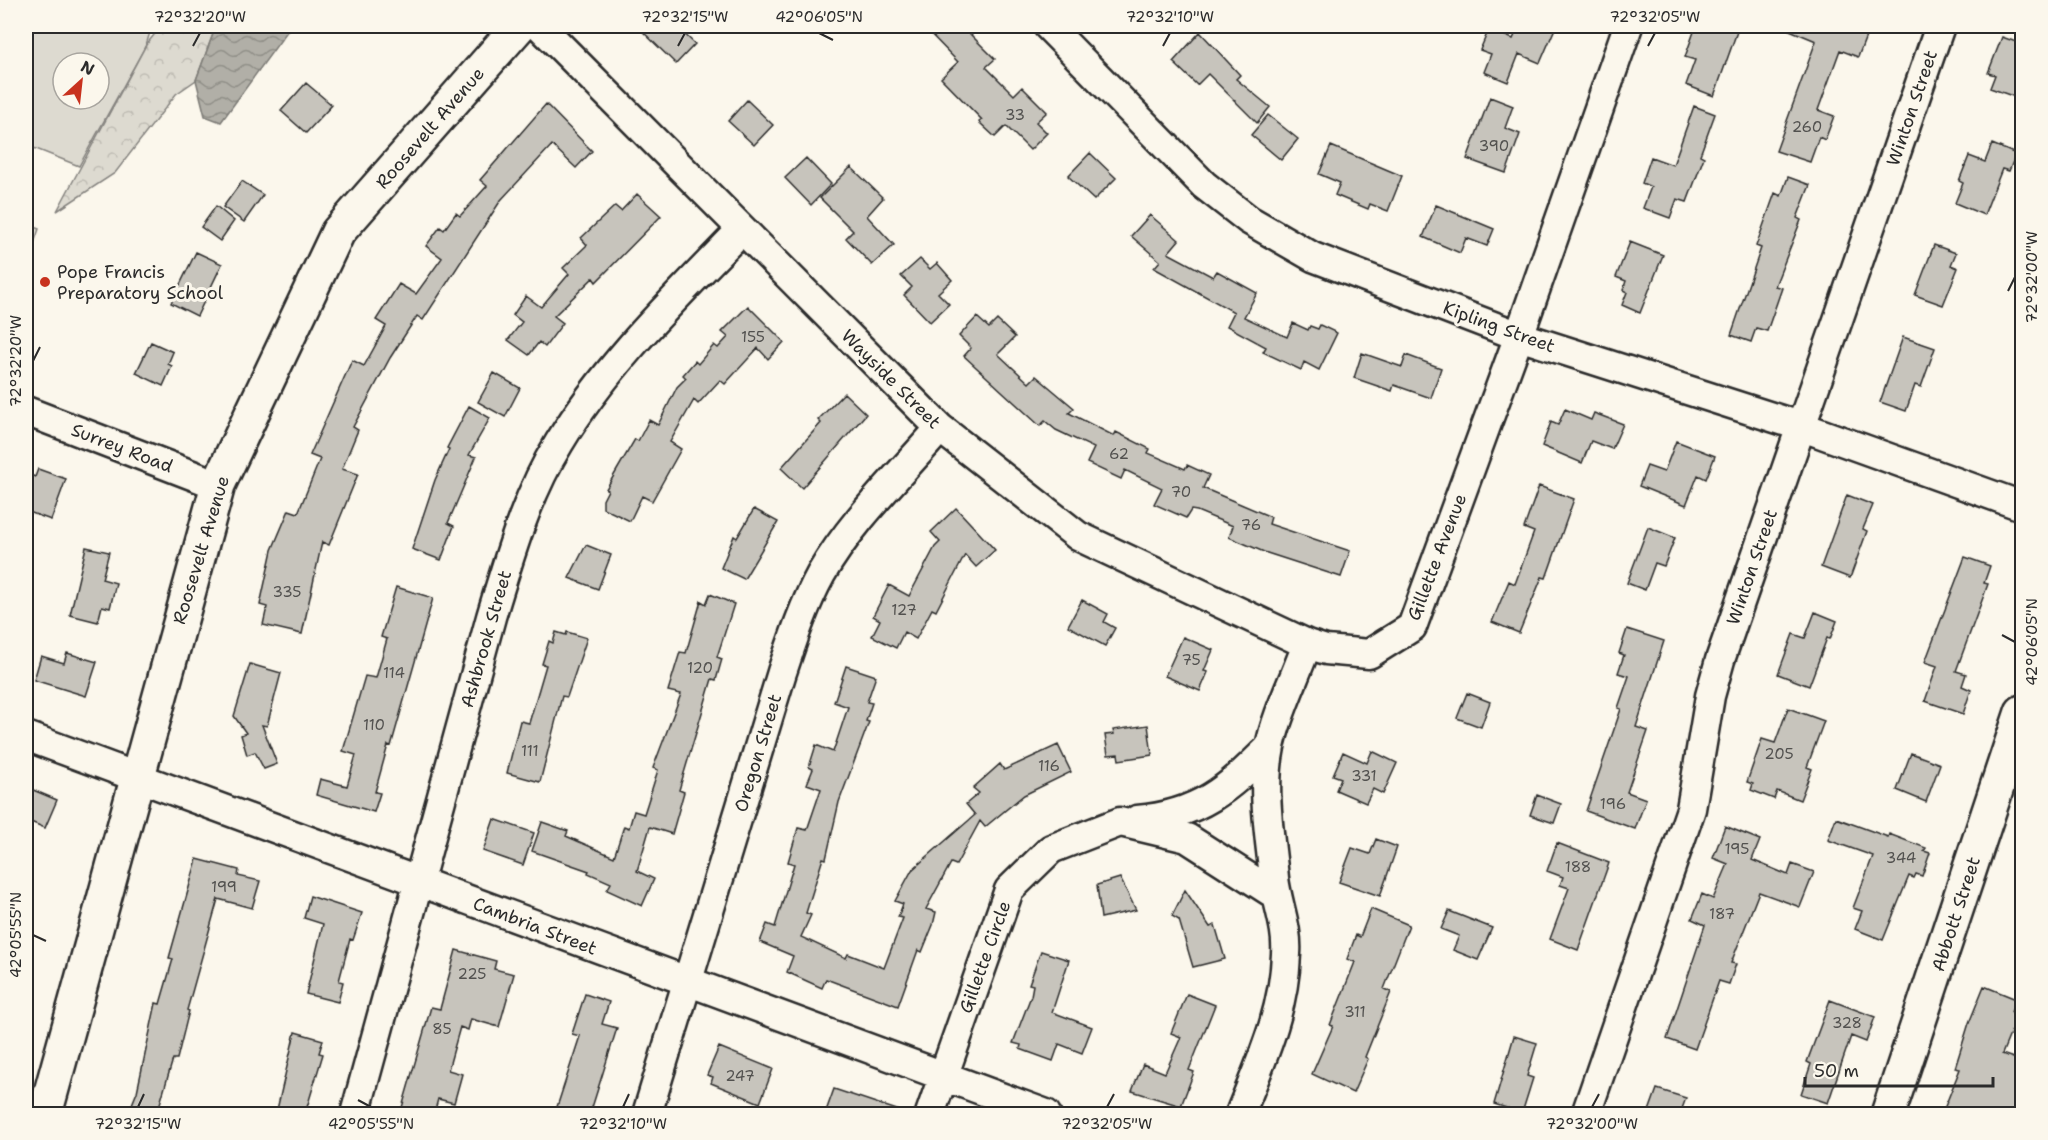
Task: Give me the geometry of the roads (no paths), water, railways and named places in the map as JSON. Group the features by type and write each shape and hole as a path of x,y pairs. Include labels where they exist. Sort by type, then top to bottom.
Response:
{"street":[{"name":"Roosevelt Avenue","path":"45,1114 218,485 338,232 519,26"},
{"name":"Wayside Street","path":"540,26 940,428 1078,536 1307,644"},
{"name":"Kipling Street","path":"1048,26 1204,185 1249,220 1313,257 1519,336 1800,426 2022,506"},
{"name":"Gillette Avenue","path":"1307,644 1326,650 1369,654 1412,627 1519,336 1628,26"},
{"name":"Winton Street","path":"1587,1114 1691,809 1714,678 1940,26"},
{"name":"Ashbrook Street","path":"355,1114 490,616 512,550 545,468 578,413 622,355 742,229"},
{"name":"Surrey Road","path":"26,411 218,485"},
{"name":"Oregon Street","path":"647,1114 782,672 804,610 821,575 839,547 940,428"},
{"path":"1240,1114 1280,1011 1287,954 1285,926 1276,895 1267,796 1270,747 1307,644"},
{"name":"Abbott Street","path":"1888,1114 2022,717"},
{"name":"Cambria Street","path":"26,736 687,984 1046,1114"},
{"name":"Gillette Circle","path":"930,1114 1010,890 1051,849 1120,822 1172,816 1206,803 1242,774 1270,747"},
{"path":"1120,822 1186,838 1276,895"}],"water":[{"path":"216,26 291,26 221,122 205,116 196,80"}],"place":[{"name":"Pope Francis Preparatory School","path":"45,282"}]}
